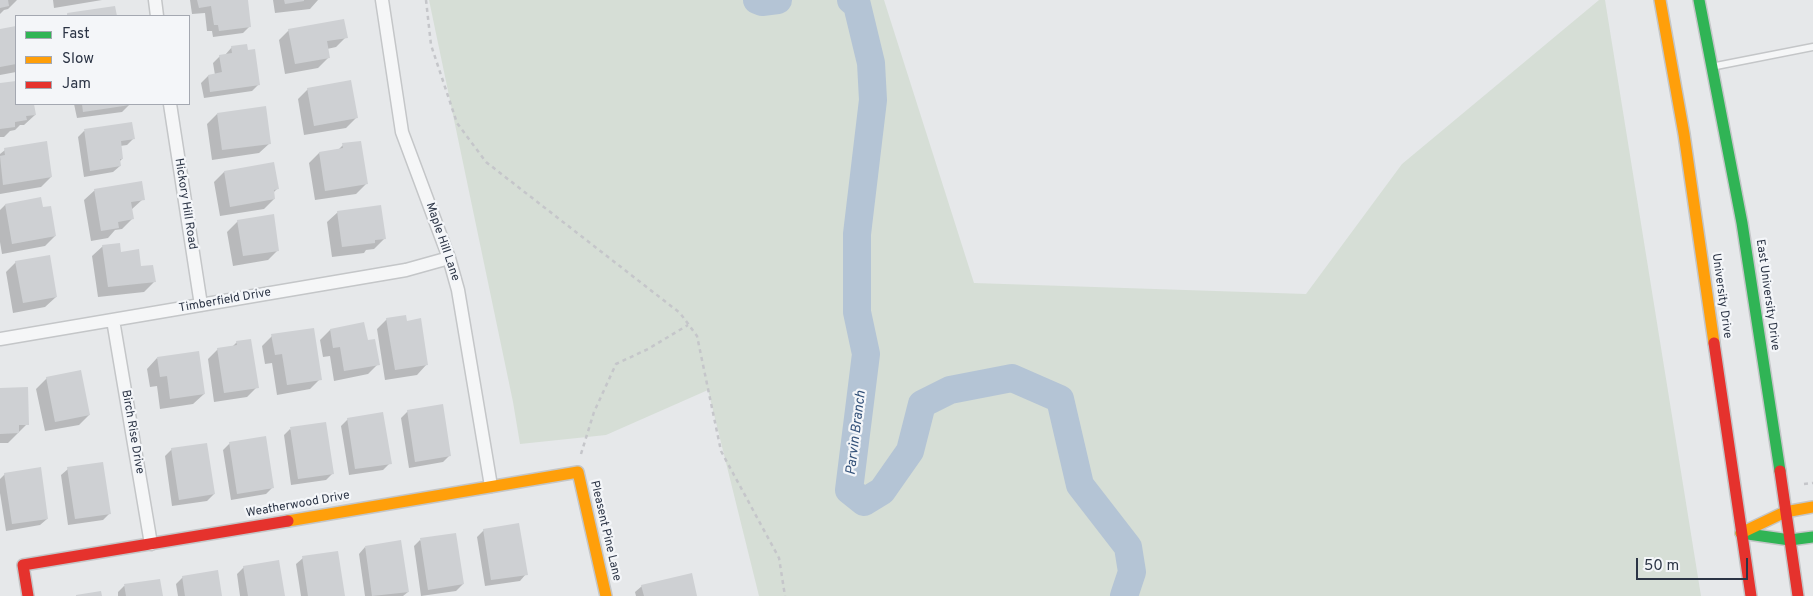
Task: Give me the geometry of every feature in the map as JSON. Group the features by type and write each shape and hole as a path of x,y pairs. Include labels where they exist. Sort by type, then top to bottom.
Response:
{"main road":[{"name":"University Drive","path":"1660,0 1684,134 1751,596"},
{"name":"East University Drive","path":"1699,0 1744,230 1798,596"},
{"name":"Weatherwood Drive","path":"28,596 23,565 578,472"},
{"name":"Pleasent Pine Lane","path":"578,472 606,596"},
{"path":"1741,533 1785,512 1813,507"},
{"path":"1741,533 1790,540 1813,537"}],"street":[{"path":"155,0 157,15"},
{"name":"Maple Hill Lane","path":"382,0 402,132 449,258 459,297 491,486"},
{"name":"Hickory Hill Road","path":"170,105 200,305"},
{"name":"Timberfield Drive","path":"0,339 406,270 449,258"},
{"name":"Birch Rise Drive","path":"113,320 151,544"}],"lane":[{"path":"1713,67 1813,47"}],"path":[{"path":"426,0 431,46 457,123 486,162 680,313 697,336 721,451 779,558 785,596"},
{"path":"580,454 594,412 616,364 648,349 688,324"},
{"path":"1804,484 1813,483"}],"shaded area":[{"path":"429,0 884,0 974,283 1306,294 1402,164 1599,0 1605,0 1701,596 759,596 708,390 606,435 520,444 513,402"}],"building":[{"path":"0,0 8,0 9,6 0,8"},
{"path":"197,0 248,0 251,27 219,31 218,25 214,25 211,6 199,8"},
{"path":"284,0 304,0 304,1 285,4"},
{"path":"115,6 117,15 68,15 67,13"},
{"path":"344,19 348,38 327,41 330,58 295,64 288,29"},
{"path":"15,26 15,64 0,67 0,29"},
{"path":"247,44 248,50 255,49 260,85 210,92 208,75 222,72 219,55 232,53 231,46"},
{"path":"351,80 358,118 314,126 307,88"},
{"path":"15,81 15,105 34,105 36,115 26,116 27,120 15,122 15,127 0,129 0,83"},
{"path":"82,105 130,105 83,112"},
{"path":"266,106 271,144 222,150 217,113"},
{"path":"132,122 135,139 121,141 123,159 120,159 121,166 90,171 84,129"},
{"path":"47,141 52,177 3,185 0,156 5,155 4,148"},
{"path":"361,141 368,184 325,191 319,152 343,148 342,143"},
{"path":"274,162 279,189 274,190 275,199 230,207 224,171"},
{"path":"142,181 145,200 131,202 134,219 118,222 119,228 101,231 94,189"},
{"path":"41,197 43,207 51,206 56,236 12,244 5,204"},
{"path":"381,205 386,239 375,240 375,243 342,247 337,211"},
{"path":"274,214 279,251 243,256 237,220"},
{"path":"120,243 121,252 139,249 141,266 153,265 156,282 108,287 102,245"},
{"path":"50,255 57,297 23,303 15,261"},
{"path":"406,315 407,321 421,318 428,365 395,370 386,318"},
{"path":"364,322 368,340 375,339 380,365 344,371 340,347 333,348 330,329"},
{"path":"314,328 322,380 287,385 282,354 275,355 271,334"},
{"path":"251,339 259,388 224,393 217,348 237,345 236,341"},
{"path":"199,351 205,394 170,399 167,376 160,377 157,357"},
{"path":"81,370 90,415 55,422 46,377"},
{"path":"28,387 29,425 19,425 19,433 0,434 0,388"},
{"path":"443,404 451,456 415,462 407,410"},
{"path":"383,412 392,464 355,469 347,418"},
{"path":"326,422 334,474 298,479 290,427"},
{"path":"266,436 274,488 237,494 229,442"},
{"path":"207,443 215,494 179,500 171,448"},
{"path":"103,462 111,514 75,519 67,467"},
{"path":"41,467 48,519 12,524 4,473"},
{"path":"519,523 528,575 491,580 483,529"},
{"path":"456,533 464,584 428,590 420,538"},
{"path":"401,540 409,592 372,596 365,546"},
{"path":"338,551 345,596 308,596 302,556"},
{"path":"279,560 285,596 248,596 243,566"},
{"path":"218,570 222,596 185,596 182,576"},
{"path":"692,573 697,596 644,596 641,585"},
{"path":"160,579 163,596 126,596 124,584"},
{"path":"101,591 102,596 76,596 76,595"}],"waterway":[{"name":"Parvin Branch","path":"757,0 762,2 778,0"},
{"name":"Parvin Branch","path":"851,0 857,5 871,63 873,100 857,234 857,312 866,354 849,490 864,502 882,491 910,451 922,404 950,390 1012,378 1060,399 1080,485 1128,547 1132,572 1124,596"}],"traffic: fast":[{"path":"1699,0 1742,223 1780,471"},
{"path":"1741,533 1790,540 1813,537"}],"traffic: slow":[{"path":"1660,0 1684,134 1714,343"},
{"path":"288,521 578,472 606,596"},
{"path":"1741,533 1785,512 1813,507"}],"traffic: jam":[{"path":"1714,343 1751,596"},
{"path":"1780,471 1798,596"},
{"path":"28,596 23,565 288,521"}]}
